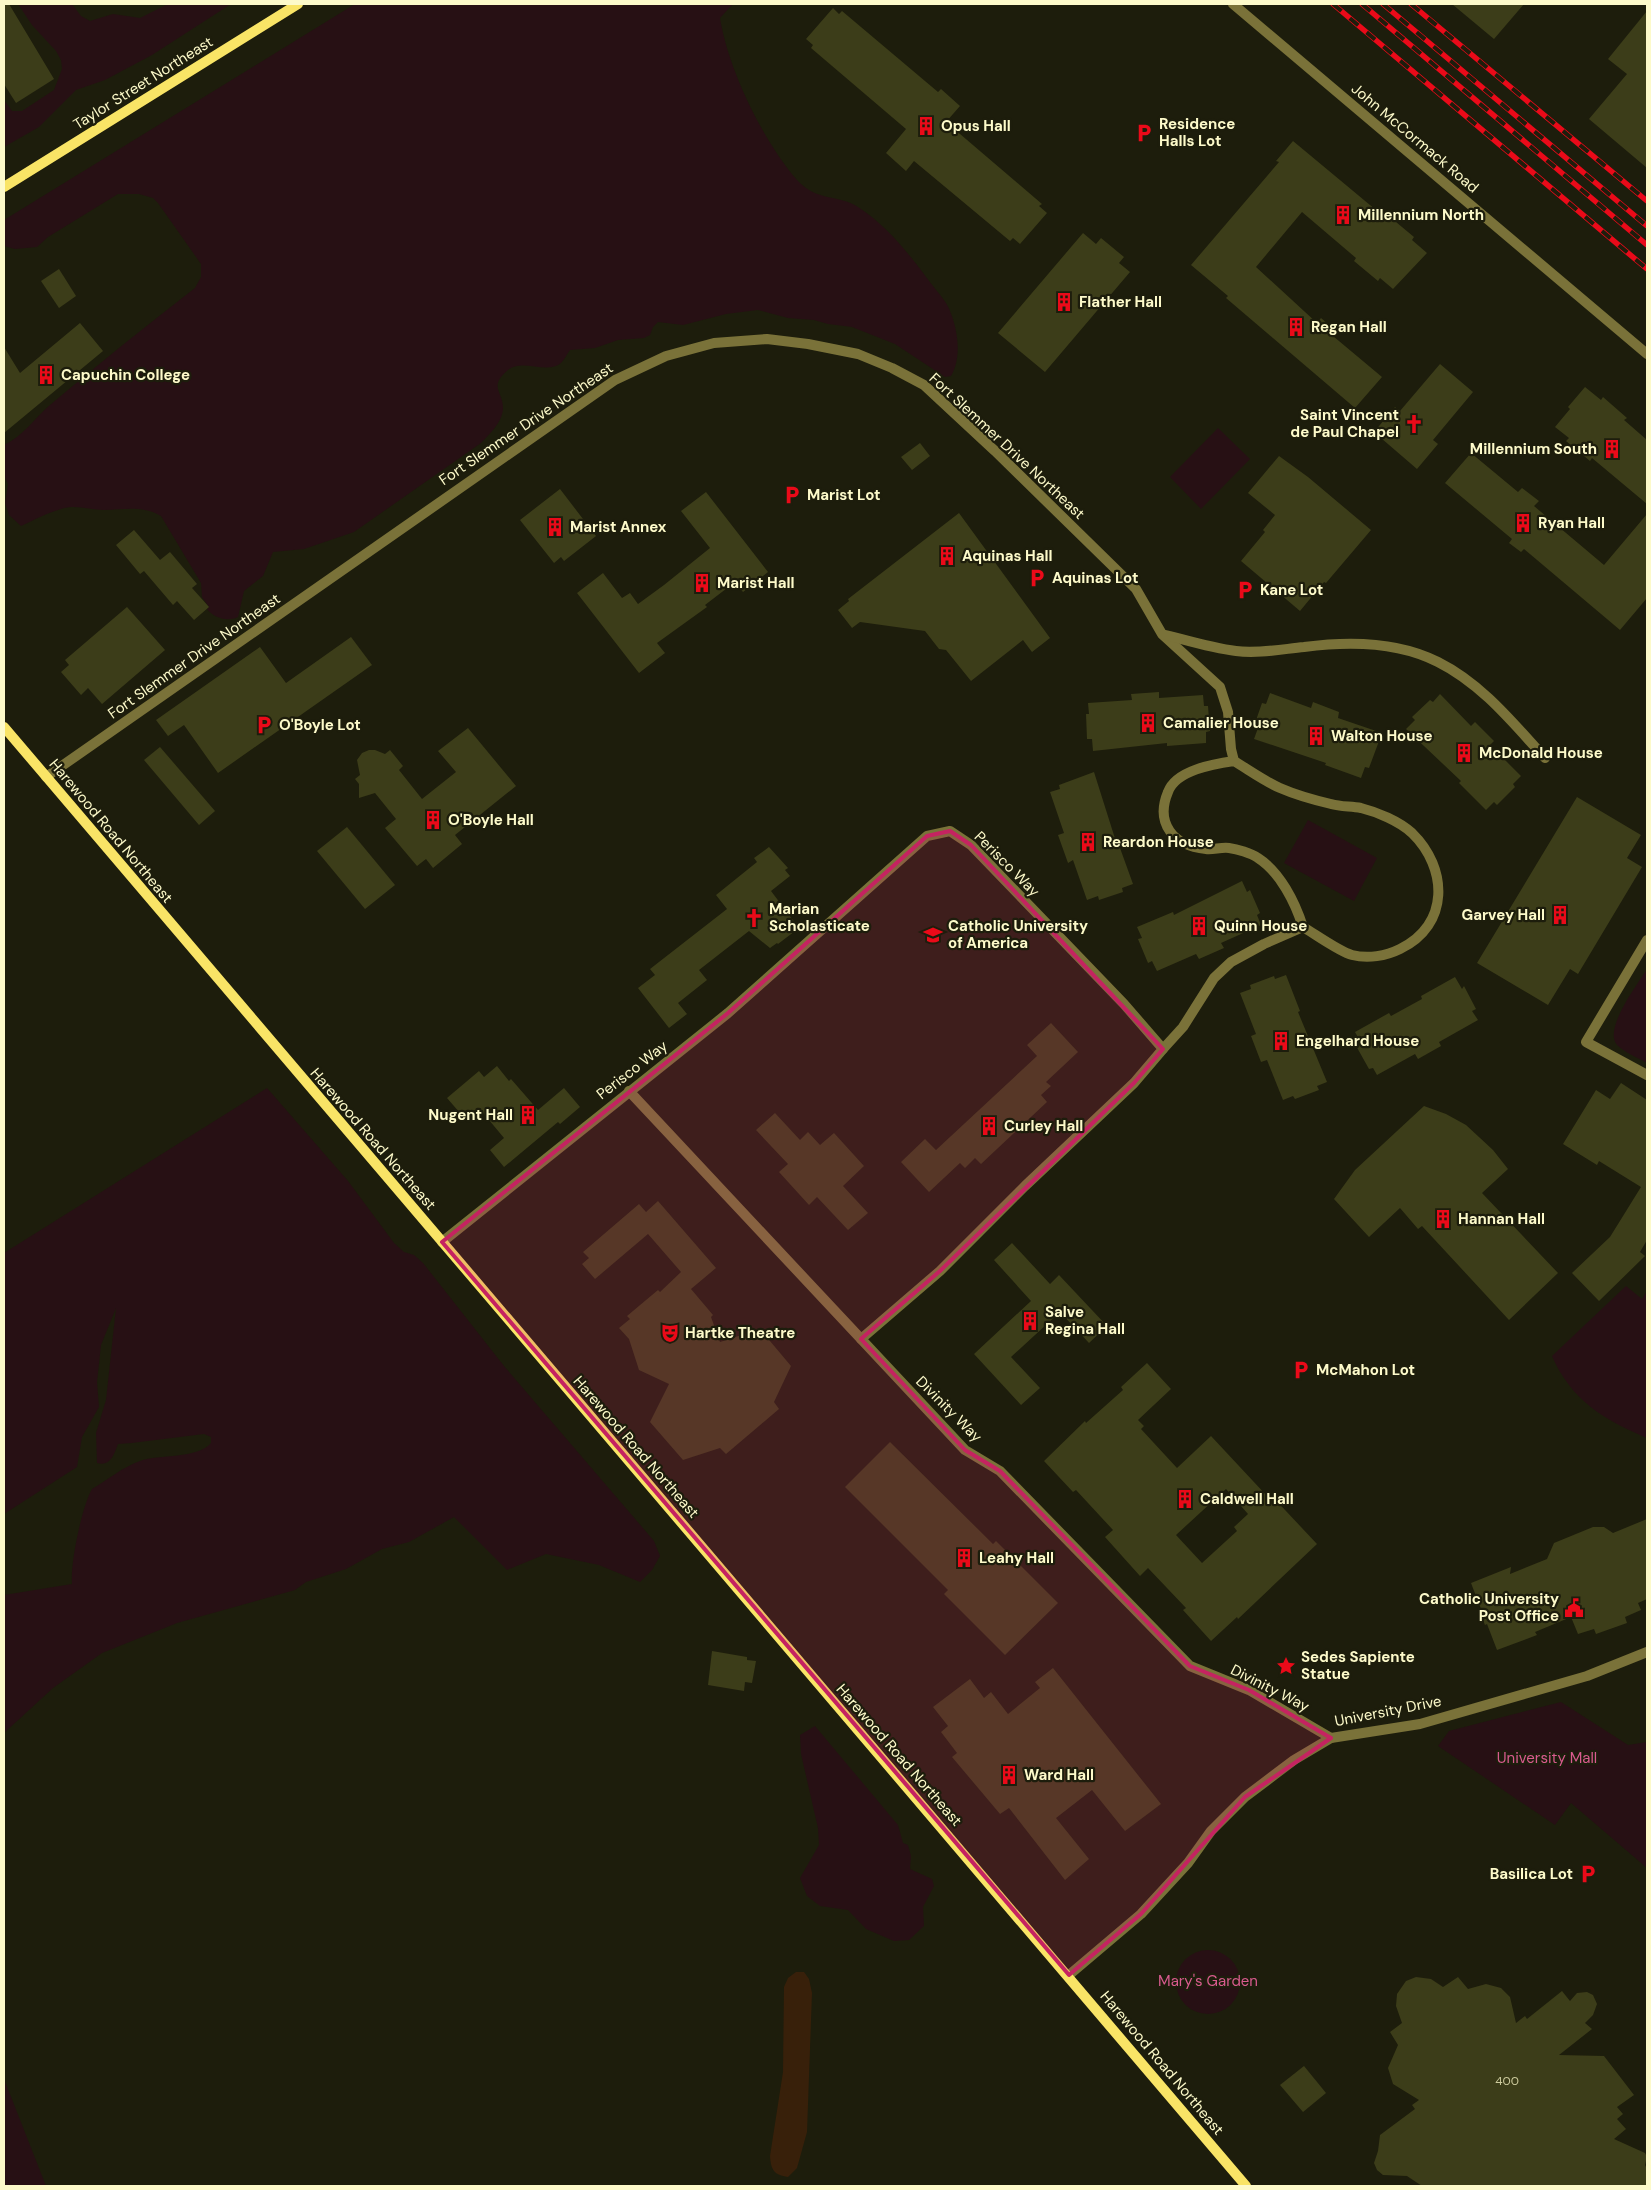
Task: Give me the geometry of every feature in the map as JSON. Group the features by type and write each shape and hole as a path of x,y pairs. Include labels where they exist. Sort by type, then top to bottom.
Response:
{"street":[{"name":"Taylor Street Northeast","path":"4,187 298,4"},
{"name":"John McCormack Road","path":"1232,4 1647,354"},
{"name":"Fort Slemmer Drive Northeast","path":"46,777 614,380 666,356 714,343 767,339 808,344 858,354 892,368 924,386 995,451 1136,589 1162,634 1220,687 1228,712 1234,762"},
{"path":"1162,634 1237,651 1352,643 1392,646 1418,653 1440,662 1470,681 1495,703 1545,758"},
{"name":"Harewood Road Northeast","path":"4,727 1069,1975 1246,2186"},
{"path":"1234,762 1280,788 1334,805 1360,808 1381,814 1411,832 1431,856 1436,874 1439,900 1436,915 1424,932 1411,944 1394,952 1376,957 1352,955 1303,927 1298,912 1285,888 1265,863 1256,856 1229,848 1206,849 1185,844 1172,835 1165,824 1163,804 1170,787 1176,781 1196,769 1234,762"},
{"name":"Perisco Way","path":"442,1242 728,1013 927,836 950,831 971,845 1124,1004 1163,1049"},
{"path":"861,1339 940,1271 1025,1186 1134,1083 1184,1027 1214,978 1231,962 1264,944 1303,927"},
{"path":"1647,940 1586,1042 1647,1075"},
{"name":"Divinity Way","path":"629,1091 965,1450 1000,1471 1190,1666 1250,1690 1331,1738"},
{"name":"University Drive","path":"1069,1975 1141,1914 1188,1863 1211,1831 1245,1796 1294,1760 1331,1738 1420,1724 1588,1676 1647,1652"}],"highlighted area":[{"path":"950,831 971,845 1163,1049 1134,1083 940,1271 861,1339 965,1450 1000,1471 1190,1666 1249,1690 1331,1738 1245,1797 1141,1914 1069,1975 442,1242 728,1013 927,836"}],"green space":[{"path":"18,4 72,4 81,16 90,21 113,14 140,18 168,4 231,4 152,55 105,80 76,90 39,127 4,147 4,100 12,111 22,111 54,90 62,69 61,60 56,51 32,25"},
{"path":"355,4 733,4 720,18 724,38 739,81 760,125 784,164 797,180 812,192 843,200 870,215 899,243 943,298 950,311 958,344 957,361 951,376 945,377 895,344 852,327 814,320 788,318 758,310 726,314 683,325 658,322 653,327 650,335 644,338 618,340 595,348 570,350 561,363 555,366 514,367 508,370 499,381 498,389 503,408 501,418 481,443 354,532 304,549 273,552 263,576 244,591 238,617 230,619 213,615 207,609 209,607 202,597 201,583 161,516 140,509 104,510 72,507 51,512 21,526 9,515 5,503 8,484 4,476 4,445 11,442 50,405 195,288 201,277 201,264 158,203 153,198 139,194 118,194 48,237 37,247 15,249 4,246 4,220"},
{"path":"1218,428 1250,459 1201,509 1170,477"},
{"path":"1308,820 1377,858 1354,901 1284,863"},
{"path":"1647,969 1647,1063 1620,1048 1614,1038 1615,1028 1623,1007"},
{"path":"267,1088 348,1181 394,1243 404,1252 414,1255 423,1263 504,1366 654,1541 660,1556 652,1570 640,1582 599,1565 546,1554 507,1570 454,1517 409,1542 382,1549 346,1569 306,1582 295,1590 177,1623 102,1653 53,1688 4,1733 4,1595 72,1584 73,1563 78,1535 84,1508 92,1489 121,1470 140,1461 197,1452 211,1443 211,1437 204,1434 118,1444 108,1462 97,1463 96,1433 106,1400 116,1308 101,1345 97,1382 99,1407 82,1437 77,1467 4,1514 4,1253"},
{"path":"1626,1286 1642,1299 1647,1291 1647,1438 1617,1424 1590,1407 1569,1385 1552,1356"},
{"name":"University Mall","path":"1561,1702 1628,1745 1647,1742 1647,1868 1571,1803 1555,1825 1438,1746 1449,1731"},
{"path":"815,1726 898,1825 903,1843 908,1845 911,1856 910,1869 932,1879 934,1886 923,1907 924,1926 909,1940 894,1941 866,1929 848,1910 820,1906 807,1896 800,1878 819,1845 818,1828 801,1754 800,1735"},
{"name":"Mary's Garden","path":"1202,1950 1214,1950 1231,1959 1238,1970 1240,1982 1238,1994 1231,2005 1214,2014 1202,2014 1190,2009 1181,2000 1176,1988 1176,1976 1181,1964 1190,1955"},
{"path":"4,2079 46,2186 4,2186"}],"shaded area":[{"path":"796,1972 804,1972 809,1979 812,1993 807,2132 797,2168 788,2177 779,2175 774,2171 770,2156 783,2072 784,1987 788,1978"}],"building":[{"path":"4,4 9,4 54,79 16,103 4,84"},
{"path":"1452,4 1524,4 1494,39"},
{"name":"Opus Hall","path":"833,8 839,14 842,11 938,92 941,89 960,106 946,122 1042,204 1039,206 1047,213 1020,244 1013,238 1010,241 914,161 906,171 886,153 906,129 811,48 813,45 806,39"},
{"path":"1647,11 1647,168 1589,119 1627,74 1608,59"},
{"path":"1293,141 1388,220 1390,217 1414,237 1412,240 1427,253 1393,289 1380,278 1378,281 1354,261 1356,258 1302,212 1256,267 1317,323 1321,318 1337,332 1333,336 1382,377 1355,408 1226,298 1228,296 1191,265 1279,162 1276,161"},
{"name":"Flather Hall","path":"1083,233 1096,244 1101,238 1124,257 1119,263 1130,272 1045,372 998,333"},
{"path":"59,269 76,296 59,308 41,281"},
{"name":"Capuchin College","path":"80,323 103,351 4,433 4,347 20,373"},
{"name":"Saint Vincent de Paul Chapel","path":"1440,364 1473,392 1433,440 1438,444 1417,469 1374,432 1395,407 1400,411"},
{"name":"Millennium South","path":"1585,387 1601,400 1603,397 1627,418 1624,420 1647,440 1647,504 1592,458 1590,461 1566,441 1569,438 1555,427 1570,409 1568,407"},
{"path":"920,443 930,456 912,470 901,457"},
{"name":"Ryan Hall","path":"1471,453 1518,492 1522,488 1539,501 1534,506 1604,565 1647,514 1647,598 1620,630 1524,549 1521,552 1509,543 1512,539 1445,483"},
{"path":"1279,456 1308,477 1371,530 1300,611 1241,561 1265,532 1263,530 1275,515 1248,493"},
{"name":"Marist Annex","path":"560,489 596,536 564,561 561,557 554,563 520,520"},
{"name":"Marist Hall","path":"706,492 768,572 743,592 735,582 705,605 707,607 657,643 665,653 639,673 577,593 603,573 622,598 630,593 638,604 664,585 710,548 681,511"},
{"name":"Aquinas Hall","path":"959,513 1050,638 1032,652 1023,640 971,681 946,650 939,649 925,631 860,622 852,628 838,610 849,601 848,599"},
{"path":"134,530 160,560 170,552 197,584 192,588 209,607 194,620 177,601 173,605 144,571 140,574 116,545"},
{"path":"127,607 165,650 102,704 88,688 81,695 61,672 69,665 65,660"},
{"path":"351,637 372,665 218,773 184,725 168,736 156,720 260,647 286,683"},
{"name":"Camalier House","path":"1159,692 1159,698 1203,695 1204,706 1208,706 1210,731 1206,732 1206,743 1167,746 1167,743 1093,751 1092,739 1087,739 1086,714 1089,714 1088,703 1132,700 1131,694"},
{"name":"Walton House","path":"1270,693 1311,708 1313,702 1339,712 1338,718 1382,733 1369,768 1365,767 1361,778 1325,765 1326,763 1254,739 1258,728 1254,726 1262,703 1266,704"},
{"name":"McDonald House","path":"1440,694 1471,726 1475,722 1494,741 1490,745 1521,776 1513,784 1515,787 1497,805 1494,802 1486,810 1459,783 1461,781 1406,729 1415,720 1412,717 1430,700 1433,702"},
{"name":"O'Boyle Hall","path":"468,728 516,786 455,835 462,844 433,868 426,859 417,866 385,828 396,819 375,793 359,798 359,784 355,779 360,775 357,760 362,753 369,750 385,754 390,750 403,766 399,770 422,799 456,772 438,751"},
{"path":"160,747 215,811 199,825 144,760"},
{"name":"Reardon House","path":"1094,772 1118,848 1120,848 1133,884 1122,888 1123,892 1099,900 1098,896 1087,900 1073,860 1068,863 1058,835 1064,833 1050,792 1060,789 1059,785"},
{"name":"Garvey Hall","path":"1577,797 1641,835 1627,858 1642,867 1578,974 1570,969 1548,1005 1477,963"},
{"path":"347,827 395,885 365,909 317,851"},
{"name":"Marian Scholasticate","path":"769,847 788,868 785,870 790,876 771,891 799,928 770,948 749,931 699,970 707,980 678,1003 687,1014 669,1028 638,988 655,975 650,969 727,909 716,895 757,862 754,858"},
{"name":"Quinn House","path":"1242,881 1247,892 1250,890 1260,913 1257,915 1261,925 1221,943 1224,948 1199,959 1196,954 1157,971 1152,961 1148,963 1138,939 1142,938 1137,927 1173,912 1174,915"},
{"name":"Engelhard House","path":"1286,975 1300,1011 1298,1012 1327,1082 1317,1086 1319,1090 1295,1099 1293,1096 1283,1100 1267,1060 1261,1062 1251,1036 1256,1034 1240,993 1251,989 1250,985 1274,976 1275,979"},
{"path":"1455,977 1462,989 1464,986 1476,1009 1472,1011 1478,1020 1439,1042 1441,1046 1418,1059 1415,1054 1377,1075 1373,1068 1369,1069 1355,1044 1360,1041 1355,1032 1389,1013 1391,1016 1422,999 1421,996"},
{"path":"1051,1023 1078,1052 1046,1082 1051,1086 1041,1095 1047,1102 981,1164 975,1158 965,1168 960,1163 929,1192 901,1162 925,1139 936,1150 1037,1056 1027,1045"},
{"name":"Nugent Hall","path":"497,1066 538,1110 564,1088 580,1107 560,1124 558,1122 504,1167 490,1150 504,1138 479,1108 466,1120 447,1098 479,1071 484,1077"},
{"path":"1621,1083 1647,1100 1647,1240 1640,1252 1645,1256 1599,1301 1572,1273 1610,1237 1641,1187 1599,1161 1597,1165 1563,1144 1596,1090 1610,1099"},
{"name":"Hannan Hall","path":"1424,1106 1446,1114 1466,1125 1493,1150 1508,1169 1482,1193 1558,1273 1509,1320 1422,1226 1418,1229 1400,1208 1369,1237 1334,1199 1355,1170"},
{"path":"775,1113 800,1140 808,1132 820,1145 834,1133 864,1166 843,1186 868,1213 848,1230 817,1197 809,1205 779,1172 788,1164 756,1130"},
{"name":"Hartke Theatre","path":"658,1201 716,1268 691,1289 713,1315 711,1317 720,1342 760,1329 791,1366 774,1402 779,1409 726,1454 720,1448 683,1460 650,1422 669,1384 639,1370 629,1339 619,1328 630,1319 627,1316 658,1290 660,1292 681,1272 648,1234 595,1279 582,1264 589,1258 583,1252 639,1204 646,1212"},
{"name":"Salve Regina Hall","path":"1012,1243 1050,1284 1059,1275 1107,1326 1089,1343 1060,1312 1011,1357 1040,1388 1021,1405 974,1354 1031,1301 994,1260"},
{"name":"Caldwell Hall","path":"1147,1363 1171,1389 1138,1420 1144,1426 1141,1429 1177,1468 1211,1436 1267,1496 1270,1494 1317,1544 1238,1619 1237,1617 1211,1641 1183,1610 1186,1608 1148,1568 1140,1576 1105,1537 1113,1530 1076,1490 1073,1492 1044,1461 1085,1421 1086,1423 1123,1390 1121,1387","holes":["1226,1489 1248,1514 1234,1527 1237,1531 1202,1563 1176,1535"]},
{"name":"Leahy Hall","path":"890,1442 993,1544 996,1541 1058,1603 1005,1655 944,1594 948,1590 845,1487"},
{"path":"1647,1519 1647,1599 1638,1603 1641,1610 1625,1617 1627,1623 1596,1634 1594,1629 1578,1634 1571,1617 1535,1632 1537,1635 1497,1650 1487,1624 1485,1625 1479,1610 1481,1609 1471,1583 1511,1567 1510,1574 1547,1559 1554,1543 1593,1527 1604,1527 1613,1533"},
{"path":"712,1651 747,1657 747,1660 756,1661 752,1683 745,1682 744,1691 708,1685"},
{"name":"Ward Hall","path":"1053,1668 1161,1804 1125,1831 1092,1790 1056,1818 1089,1859 1065,1880 1009,1808 1000,1814 952,1757 957,1753 941,1732 948,1726 933,1707 970,1679 984,1698 991,1692 1008,1714 1040,1688 1035,1682"},
{"path":"1416,1977 1431,1979 1443,1987 1458,1977 1468,1989 1486,1984 1501,1988 1510,1997 1516,2023 1525,2016 1527,2019 1562,1991 1570,2001 1577,1993 1587,1992 1593,1995 1597,2004 1593,2015 1585,2023 1592,2029 1559,2055 1604,2056 1634,2095 1617,2107 1623,2114 1617,2119 1626,2129 1614,2139 1645,2153 1647,2157 1645,2165 1647,2169 1647,2186 1422,2186 1407,2176 1383,2175 1377,2170 1374,2163 1380,2135 1415,2109 1412,2105 1419,2100 1393,2084 1388,2068 1398,2045 1390,2032 1402,2023 1396,2006 1397,1994 1406,1981"},
{"path":"1304,2066 1326,2093 1303,2112 1280,2085"}],"railway":[{"path":"1333,4 1647,269"},
{"path":"1362,4 1647,245"},
{"path":"1383,4 1647,226"},
{"path":"1411,4 1647,201"}],"place":[{"name":"Opus Hall","path":"926,126"},
{"name":"Residence Halls Lot","path":"1144,133"},
{"name":"Millennium North","path":"1343,215"},
{"name":"Flather Hall","path":"1064,302"},
{"name":"Regan Hall","path":"1296,327"},
{"name":"Capuchin College","path":"46,375"},
{"name":"Saint Vincent de Paul Chapel","path":"1414,424"},
{"name":"Millennium South","path":"1612,449"},
{"name":"Marist Lot","path":"792,495"},
{"name":"Ryan Hall","path":"1523,523"},
{"name":"Marist Annex","path":"555,527"},
{"name":"Aquinas Hall","path":"947,556"},
{"name":"Aquinas Lot","path":"1037,578"},
{"name":"Marist Hall","path":"702,583"},
{"name":"Kane Lot","path":"1245,590"},
{"name":"Camalier House","path":"1148,723"},
{"name":"O'Boyle Lot","path":"264,725"},
{"name":"Walton House","path":"1316,736"},
{"name":"McDonald House","path":"1464,753"},
{"name":"O'Boyle Hall","path":"433,820"},
{"name":"Reardon House","path":"1088,842"},
{"name":"Garvey Hall","path":"1560,915"},
{"name":"Marian Scholasticate","path":"754,918"},
{"name":"Quinn House","path":"1199,926"},
{"name":"Catholic University of America","path":"933,935"},
{"name":"Engelhard House","path":"1281,1041"},
{"name":"Nugent Hall","path":"528,1115"},
{"name":"Curley Hall","path":"989,1126"},
{"name":"Hannan Hall","path":"1443,1219"},
{"name":"Salve Regina Hall","path":"1030,1321"},
{"name":"Hartke Theatre","path":"670,1333"},
{"name":"McMahon Lot","path":"1301,1370"},
{"name":"Caldwell Hall","path":"1185,1499"},
{"name":"Leahy Hall","path":"964,1558"},
{"name":"Catholic University Post Office","path":"1574,1608"},
{"name":"Sedes Sapiente Statue","path":"1286,1666"},
{"name":"Ward Hall","path":"1009,1775"},
{"name":"Basilica Lot","path":"1588,1874"}]}
